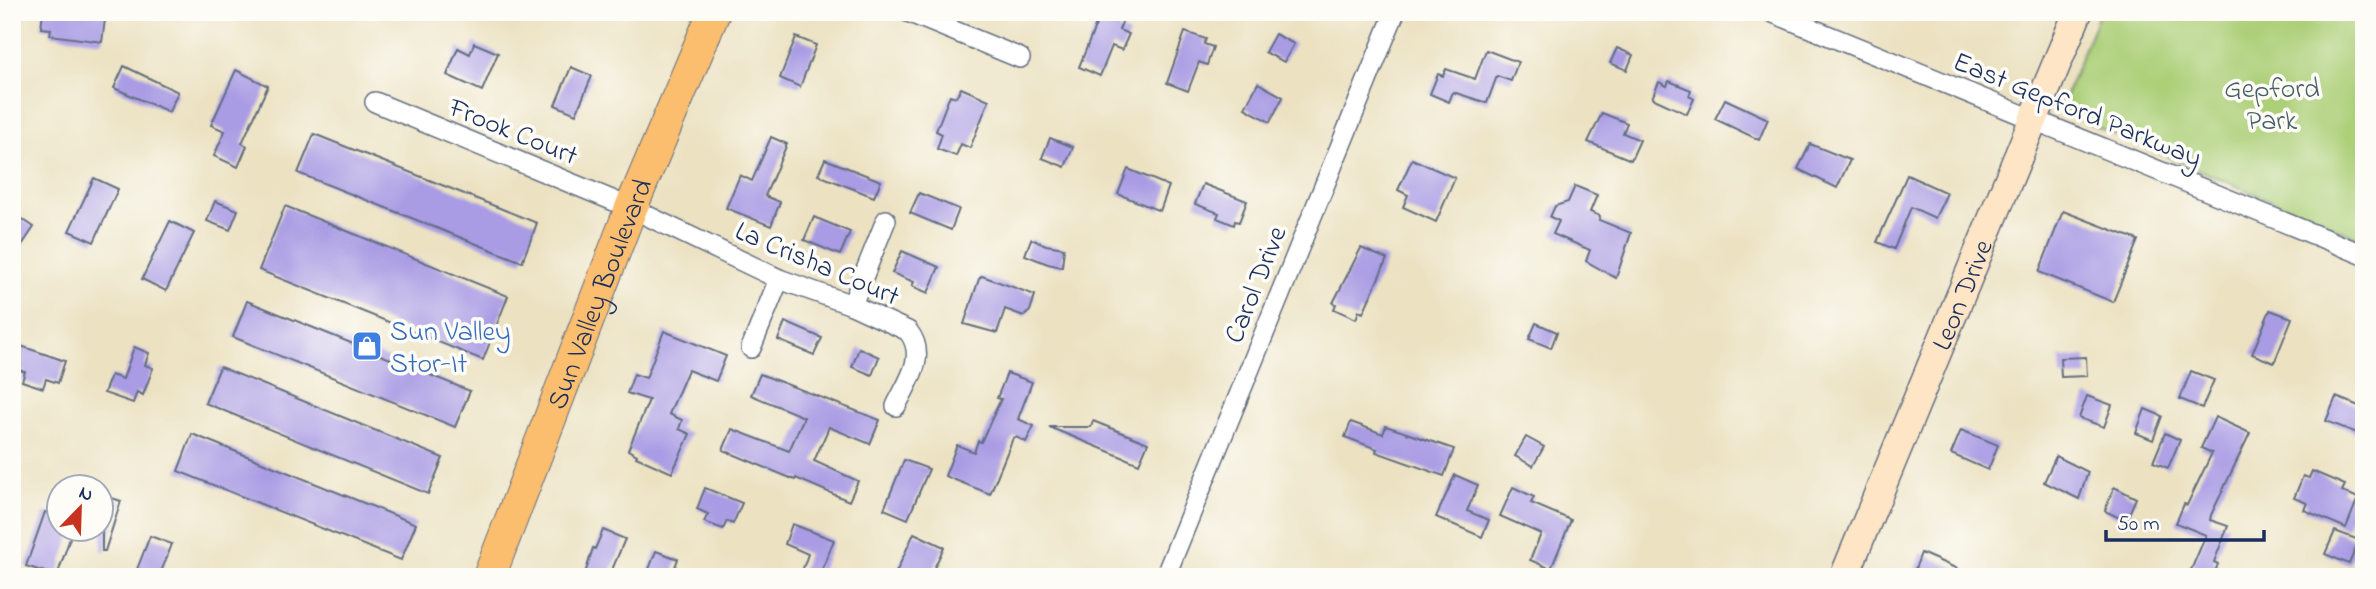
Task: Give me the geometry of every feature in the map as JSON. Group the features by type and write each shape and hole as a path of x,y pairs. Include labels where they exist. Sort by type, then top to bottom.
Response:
{"main road":[{"name":"Sun Valley Boulevard","path":"491,576 631,208 714,12"}],"street":[{"path":"908,12 1020,58"},
{"name":"Carol Drive","path":"1165,577 1395,12"},
{"name":"East Gepford Parkway","path":"1771,12 2364,255"},
{"name":"Leon Drive","path":"1844,577 2078,12"},
{"name":"Frook Court","path":"375,102 631,208"},
{"name":"La Crisha Court","path":"631,208 779,279 852,305 908,331 918,350 914,368 896,406"},
{"path":"852,305 886,220"},
{"path":"751,348 779,279"}],"green space":[{"name":"Gepford Park","path":"2100,12 2364,12 2364,240 2059,111"}],"building":[{"path":"43,12 106,12 102,42 50,35 51,29 41,28"},
{"path":"1101,12 1126,12 1119,30 1129,34 1122,50 1112,46 1100,76 1079,67"},
{"path":"1185,32 1206,39 1204,44 1213,47 1207,65 1199,62 1188,91 1167,83"},
{"path":"1275,34 1294,44 1284,62 1265,52"},
{"path":"796,37 816,45 800,87 780,78"},
{"path":"474,43 498,53 482,91 447,75 458,48 470,54"},
{"path":"1617,48 1633,55 1627,70 1610,63"},
{"path":"1486,50 1518,62 1511,81 1497,76 1487,103 1453,92 1449,102 1430,94 1438,74 1443,76 1446,69 1475,79"},
{"path":"124,66 178,92 169,112 114,88"},
{"path":"571,67 592,76 576,114 555,105"},
{"path":"236,70 268,86 242,143 247,146 238,167 214,156 225,131 211,125"},
{"path":"1669,81 1691,90 1689,96 1694,99 1687,114 1652,98 1659,82 1667,86"},
{"path":"1258,83 1283,97 1270,122 1245,108"},
{"path":"961,88 989,100 970,148 961,144 956,156 937,149 942,134 936,131 950,95 956,97"},
{"path":"1725,99 1768,119 1759,140 1715,119"},
{"path":"1602,113 1627,123 1623,133 1640,140 1631,160 1588,142"},
{"path":"314,134 537,223 522,262 298,173"},
{"path":"771,137 787,144 765,196 780,202 771,226 726,208 740,175 752,181"},
{"path":"1050,138 1073,147 1065,167 1042,158"},
{"path":"1810,144 1850,160 1837,188 1798,169"},
{"path":"825,159 881,181 874,197 818,175"},
{"path":"1412,159 1455,178 1436,222 1403,207 1408,195 1398,190"},
{"path":"1128,169 1169,186 1160,211 1118,194"},
{"path":"1907,175 1947,193 1935,218 1911,207 1894,249 1877,242"},
{"path":"94,178 118,189 94,242 69,231"},
{"path":"1203,184 1247,201 1239,222 1235,221 1234,225 1217,218 1219,213 1195,204"},
{"path":"1575,186 1597,195 1590,212 1600,216 1599,220 1631,233 1616,278 1586,261 1590,250 1553,234 1559,221 1550,217 1555,206 1568,202"},
{"path":"919,193 959,209 951,230 910,213"},
{"path":"215,201 238,210 230,230 207,221"},
{"path":"285,206 508,296 483,360 259,270"},
{"path":"2063,211 2138,240 2113,302 2039,272"},
{"path":"12,212 34,227 12,260"},
{"path":"814,217 850,232 840,255 804,240"},
{"path":"170,221 194,233 166,291 142,279"},
{"path":"1031,239 1064,248 1062,267 1025,255"},
{"path":"1361,248 1387,259 1363,313 1359,311 1356,319 1334,309 1336,304 1333,303"},
{"path":"902,251 939,267 928,293 912,286 914,282 892,273"},
{"path":"982,276 1035,295 1030,311 1024,316 1005,309 997,333 964,324"},
{"path":"247,301 470,391 455,427 233,337"},
{"path":"2270,310 2292,318 2274,363 2252,354"},
{"path":"785,322 822,338 814,355 778,340"},
{"path":"1536,323 1557,332 1551,348 1529,339"},
{"path":"664,331 726,356 716,381 688,370 669,414 682,420 679,429 690,434 672,473 636,457 637,455 628,450 649,400 627,393 634,374 646,378"},
{"path":"12,343 65,361 58,383 46,379 43,388 22,381 25,372 12,367"},
{"path":"134,347 149,353 145,365 153,368 143,395 137,392 133,403 104,393 111,375 123,379"},
{"path":"859,348 879,357 872,375 852,367"},
{"path":"2086,357 2087,376 2061,377 2060,358"},
{"path":"220,367 443,458 428,494 205,403"},
{"path":"2191,371 2214,380 2202,408 2180,399"},
{"path":"1007,373 1032,382 1018,419 1034,426 1026,442 1013,438 990,494 945,476 957,445 974,452 978,441 981,442 1001,399 997,398"},
{"path":"760,374 880,420 870,444 829,427 814,461 858,481 849,501 723,450 732,429 789,451 804,417 751,395"},
{"path":"2087,396 2112,405 2104,427 2079,418"},
{"path":"2336,397 2364,408 2364,416 2357,433 2326,421"},
{"path":"2145,409 2162,416 2153,440 2136,433"},
{"path":"2215,417 2250,433 2211,515 2210,520 2228,526 2214,562 2218,564 2213,577 2188,577 2206,535 2176,523 2212,453 2201,448"},
{"path":"1093,421 1148,443 1139,464 1049,427 1091,427"},
{"path":"1351,422 1383,434 1386,426 1454,449 1444,476 1376,452 1377,449 1345,437"},
{"path":"1961,430 1998,445 1988,470 1951,454"},
{"path":"2165,433 2180,440 2168,468 2153,462"},
{"path":"192,434 416,524 401,560 178,471"},
{"path":"1526,437 1544,447 1533,466 1515,456"},
{"path":"2056,456 2088,472 2079,499 2044,482"},
{"path":"904,460 929,469 908,519 884,509"},
{"path":"2312,471 2345,485 2342,491 2358,498 2346,528 2304,510 2307,503 2294,498 2303,476 2309,478"},
{"path":"1455,475 1478,485 1467,511 1489,520 1482,537 1436,517"},
{"path":"1513,487 1534,497 1531,503 1571,520 1551,569 1530,560 1541,534 1500,516"},
{"path":"2114,487 2136,498 2126,521 2105,511"},
{"path":"705,488 742,503 733,524 727,521 723,529 704,522 708,514 697,509"},
{"path":"116,499 121,501 116,517"},
{"path":"46,512 46,544 68,544 57,576 26,566"},
{"path":"792,524 834,540 819,577 800,577 808,554 785,544"},
{"path":"603,530 625,539 609,577 584,577 593,548 595,549"},
{"path":"2335,531 2359,540 2349,564 2325,554"},
{"path":"914,533 944,547 930,577 894,577"},
{"path":"150,536 172,544 159,577 134,577"},
{"path":"656,551 678,559 671,577 646,577"},
{"path":"1921,553 1976,577 1912,577"}],"place":[{"name":"Sun Valley Stor-It","path":"367,346"}]}
